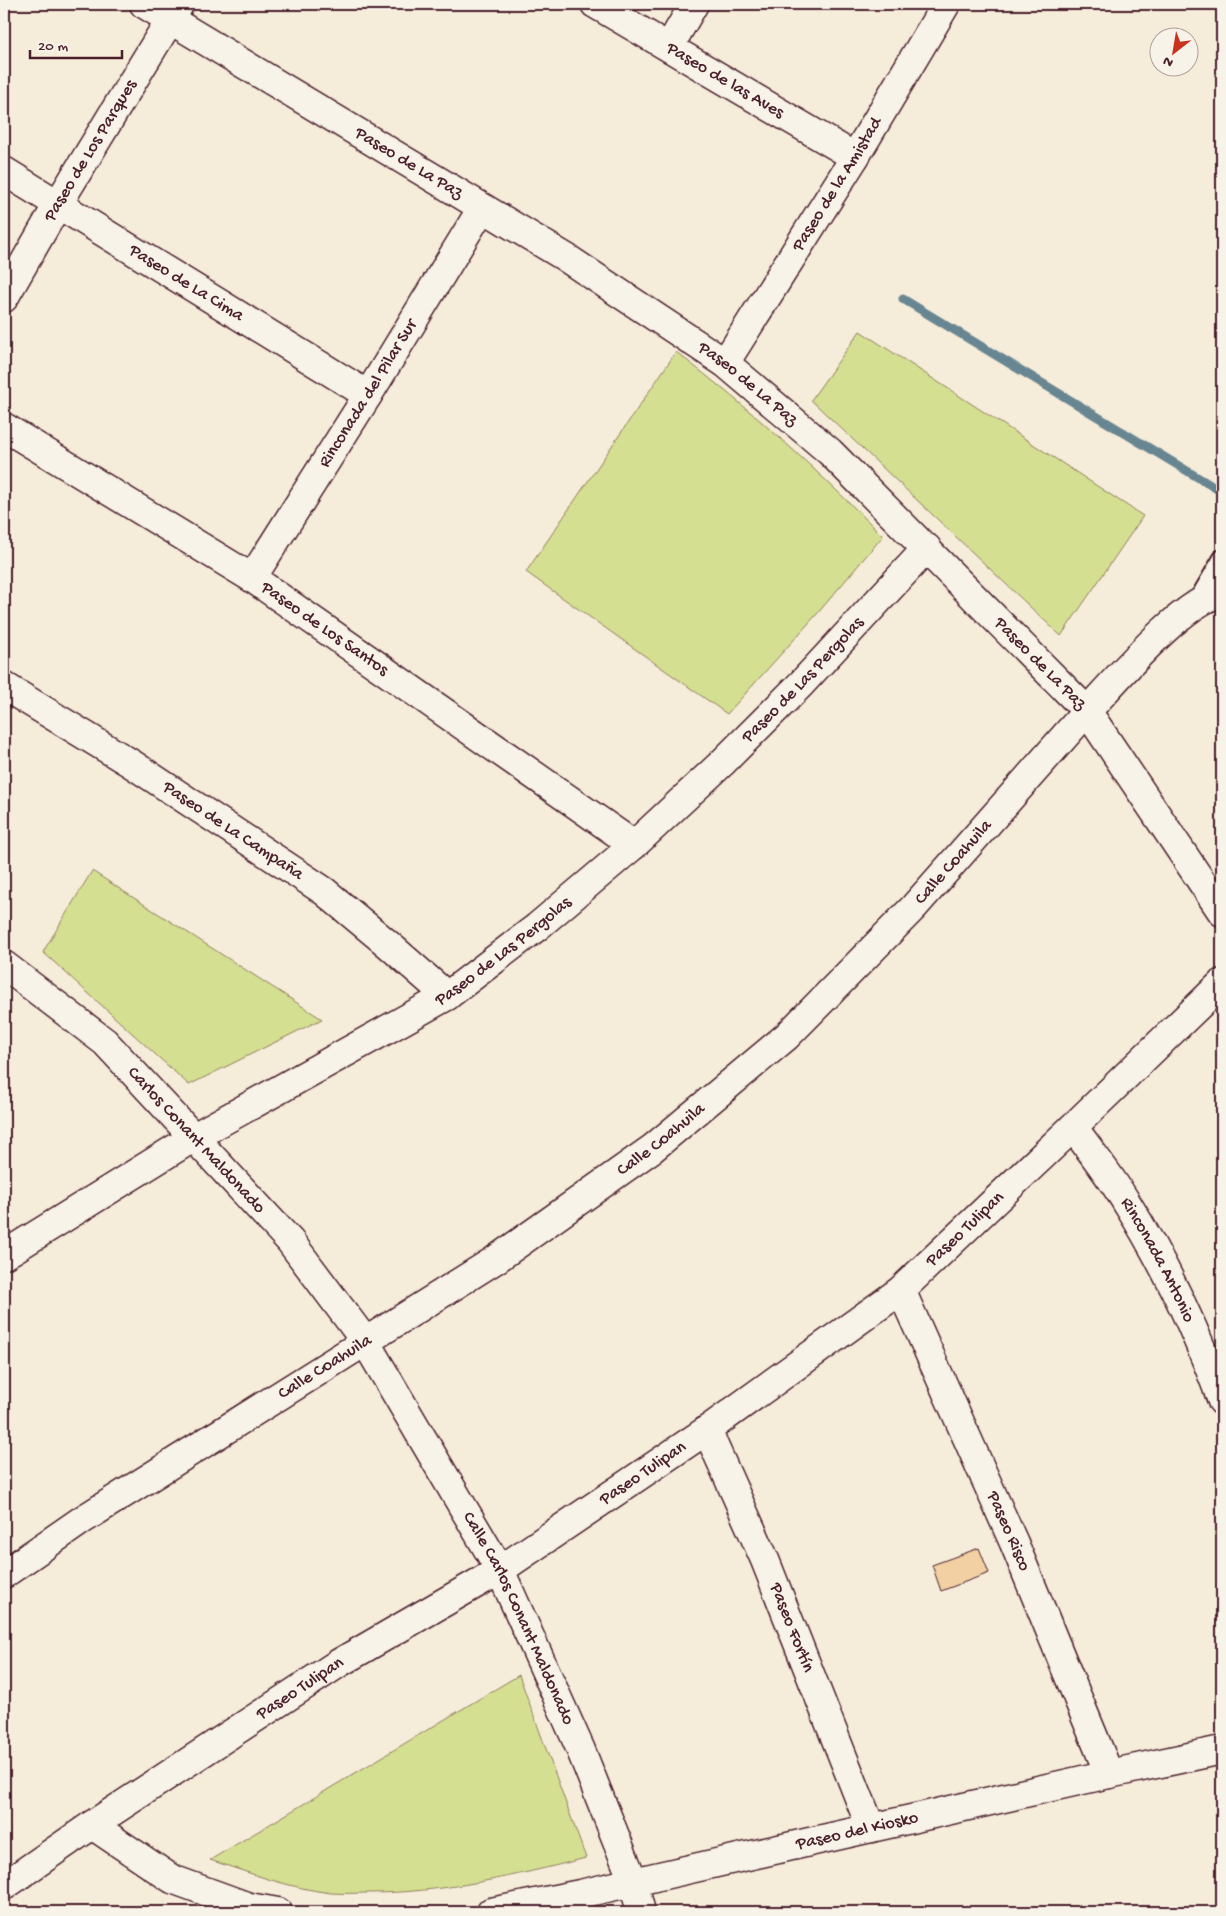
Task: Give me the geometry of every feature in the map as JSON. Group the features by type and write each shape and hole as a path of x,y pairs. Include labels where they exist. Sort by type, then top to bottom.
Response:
{"street":[{"name":"Paseo de La Paz","path":"144,4 175,12 482,208 565,258 725,362 830,452 1086,711 1222,912"},
{"name":"Paseo de las Aves","path":"595,4 855,156"},
{"path":"669,47 694,4"},
{"name":"Paseo de la Amistad","path":"725,362 855,156 946,4"},
{"name":"Paseo de Los Parques","path":"4,298 58,204 175,12"},
{"name":"Paseo de La Cima","path":"4,171 368,395"},
{"name":"Rinconada del Pilar Sur","path":"252,578 368,395 482,208"},
{"name":"Paseo de Los Santos","path":"4,428 252,578 634,845"},
{"name":"Paseo de Las Pergolas","path":"4,1255 194,1137 447,996 537,927 634,845 722,763 801,684 926,548"},
{"name":"Calle Coahuila","path":"4,1574 82,1520 495,1260 653,1148 787,1036 913,908 1086,711 1167,628 1194,606 1214,594 1222,593"},
{"name":"Paseo de La Campaña","path":"4,686 132,764 324,891 447,996"},
{"name":"Carlos Conant Maldonado","path":"8,972 104,1042 290,1241 365,1341"},
{"name":"Paseo Tulipan","path":"4,1886 92,1825 339,1663 500,1570 706,1430 901,1290 1222,983"},
{"name":"Rinconada Antonio","path":"1073,1127 1128,1205 1167,1273 1202,1346 1222,1401"},
{"name":"Paseo Risco","path":"901,1290 1014,1543 1110,1774"},
{"name":"Calle Carlos Conant Maldonado","path":"365,1341 500,1570 580,1748 633,1881 641,1912"},
{"name":"Paseo Fortín","path":"706,1430 765,1560 871,1828"},
{"name":"Paseo del Kiosko","path":"491,1912 540,1903 1222,1750"},
{"path":"92,1825 172,1879 248,1907 278,1912"}],"lane":[{"path":"1194,606 1222,558"}],"green space":[{"path":"860,331 1143,516 1061,636 811,400"},
{"path":"676,352 783,441 883,536 817,614 727,714 526,572"},
{"path":"92,871 322,1019 189,1085 43,952"},
{"path":"519,1675 586,1858 505,1877 451,1887 396,1892 345,1893 331,1893 300,1888 210,1860"}],"building":[{"path":"979,1548 989,1573 941,1591 932,1565"}],"waterway":[{"path":"903,299 1222,492"}]}
